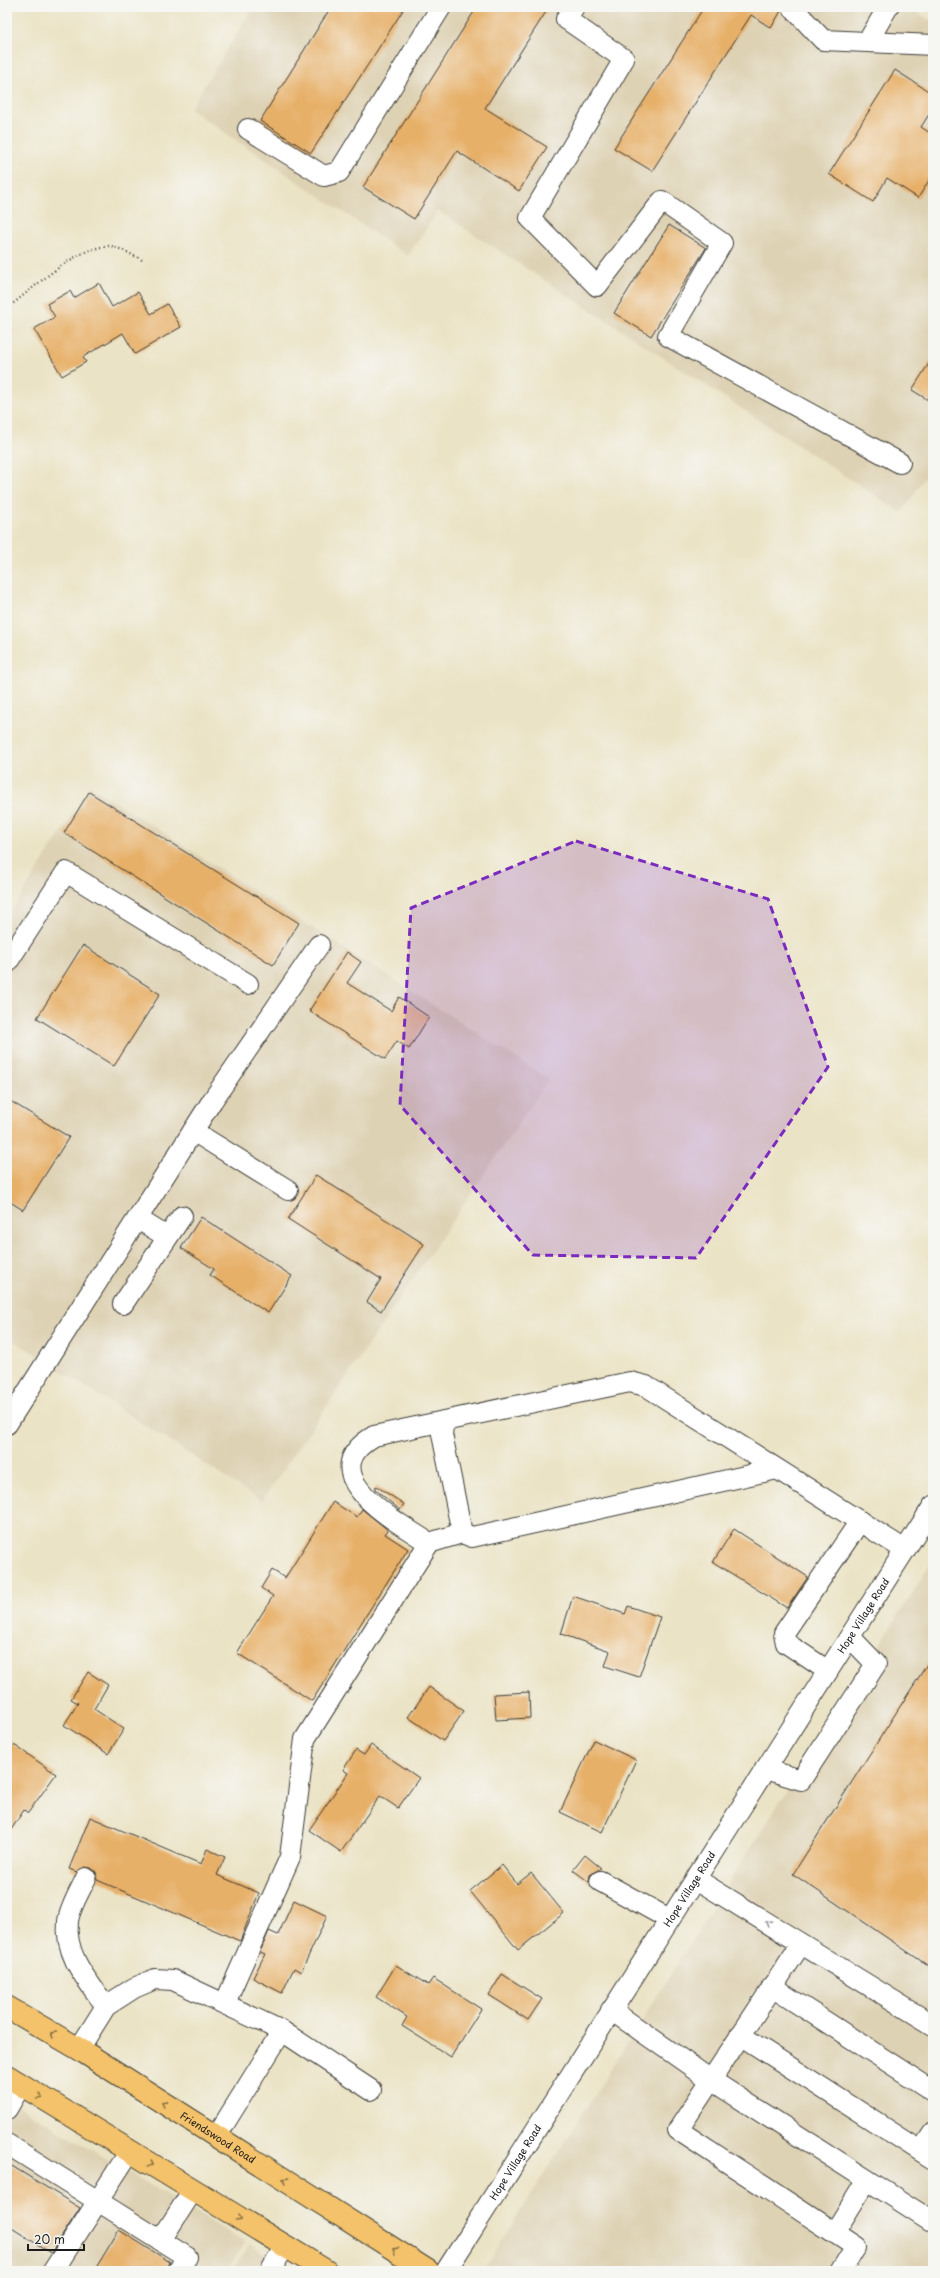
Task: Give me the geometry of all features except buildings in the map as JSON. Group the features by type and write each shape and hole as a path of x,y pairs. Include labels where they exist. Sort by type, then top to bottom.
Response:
{"main road":[{"name":"Friendswood Road","path":"7,2007 78,2049 428,2271"},
{"path":"14,2080 326,2271"}],"street":[{"path":"248,129 324,176 339,172 441,7"},
{"path":"574,7 566,19 624,59 530,218 597,286 662,200 722,243 668,336 900,463"},
{"path":"792,7 823,40 933,45"},
{"path":"868,41 888,7"},
{"path":"7,963 66,872 248,984"},
{"path":"7,1424 212,1101 319,945"},
{"path":"193,1132 288,1190"},
{"path":"123,1304 182,1216"},
{"path":"138,1219 167,1238"},
{"path":"429,1543 366,1499 357,1488 351,1476 351,1464 364,1442 374,1436 630,1382 646,1386 905,1550"},
{"path":"444,1421 442,1434 462,1533"},
{"path":"225,2003 290,1857 305,1739 429,1543 462,1533 472,1537 777,1469"},
{"name":"Hope Village Road","path":"446,2271 933,1506"},
{"path":"828,1671 786,1642 784,1633 860,1521"},
{"path":"765,1769 801,1780 876,1664 850,1637"},
{"path":"86,1878 68,1920 69,1939 75,1964 106,2006"},
{"path":"696,1879 933,2025"},
{"path":"600,1881 669,1919"},
{"path":"801,1944 678,2130 856,2247 840,2271"},
{"path":"78,2049 106,2006 134,1988 155,1979 173,1980 225,2003 282,2031 371,2090"},
{"path":"772,1986 933,2091"},
{"path":"611,2010 711,2080 933,2222"},
{"path":"216,2137 282,2031"},
{"path":"740,2035 927,2155 933,2133"},
{"path":"7,2109 14,2080"},
{"path":"7,2144 187,2257 178,2271"},
{"path":"53,2271 130,2151"},
{"path":"834,2233 867,2180"},
{"path":"161,2240 193,2190"},
{"path":"270,2271 285,2246"}],"path":[{"path":"7,308 64,264 87,252 109,246 142,260"}],"highlighted area":[{"path":"576,841 768,899 828,1067 696,1258 533,1255 400,1105 411,908"}],"shaded area":[{"path":"253,7 909,7 933,22 933,464 902,513 438,211 408,256 190,109"},
{"path":"90,786 549,1079 262,1501 7,1336 7,919"},
{"path":"933,1560 933,2271 483,2271"},
{"path":"7,2099 245,2242 227,2271 7,2271"},
{"path":"249,2244 291,2271 232,2271"}]}
